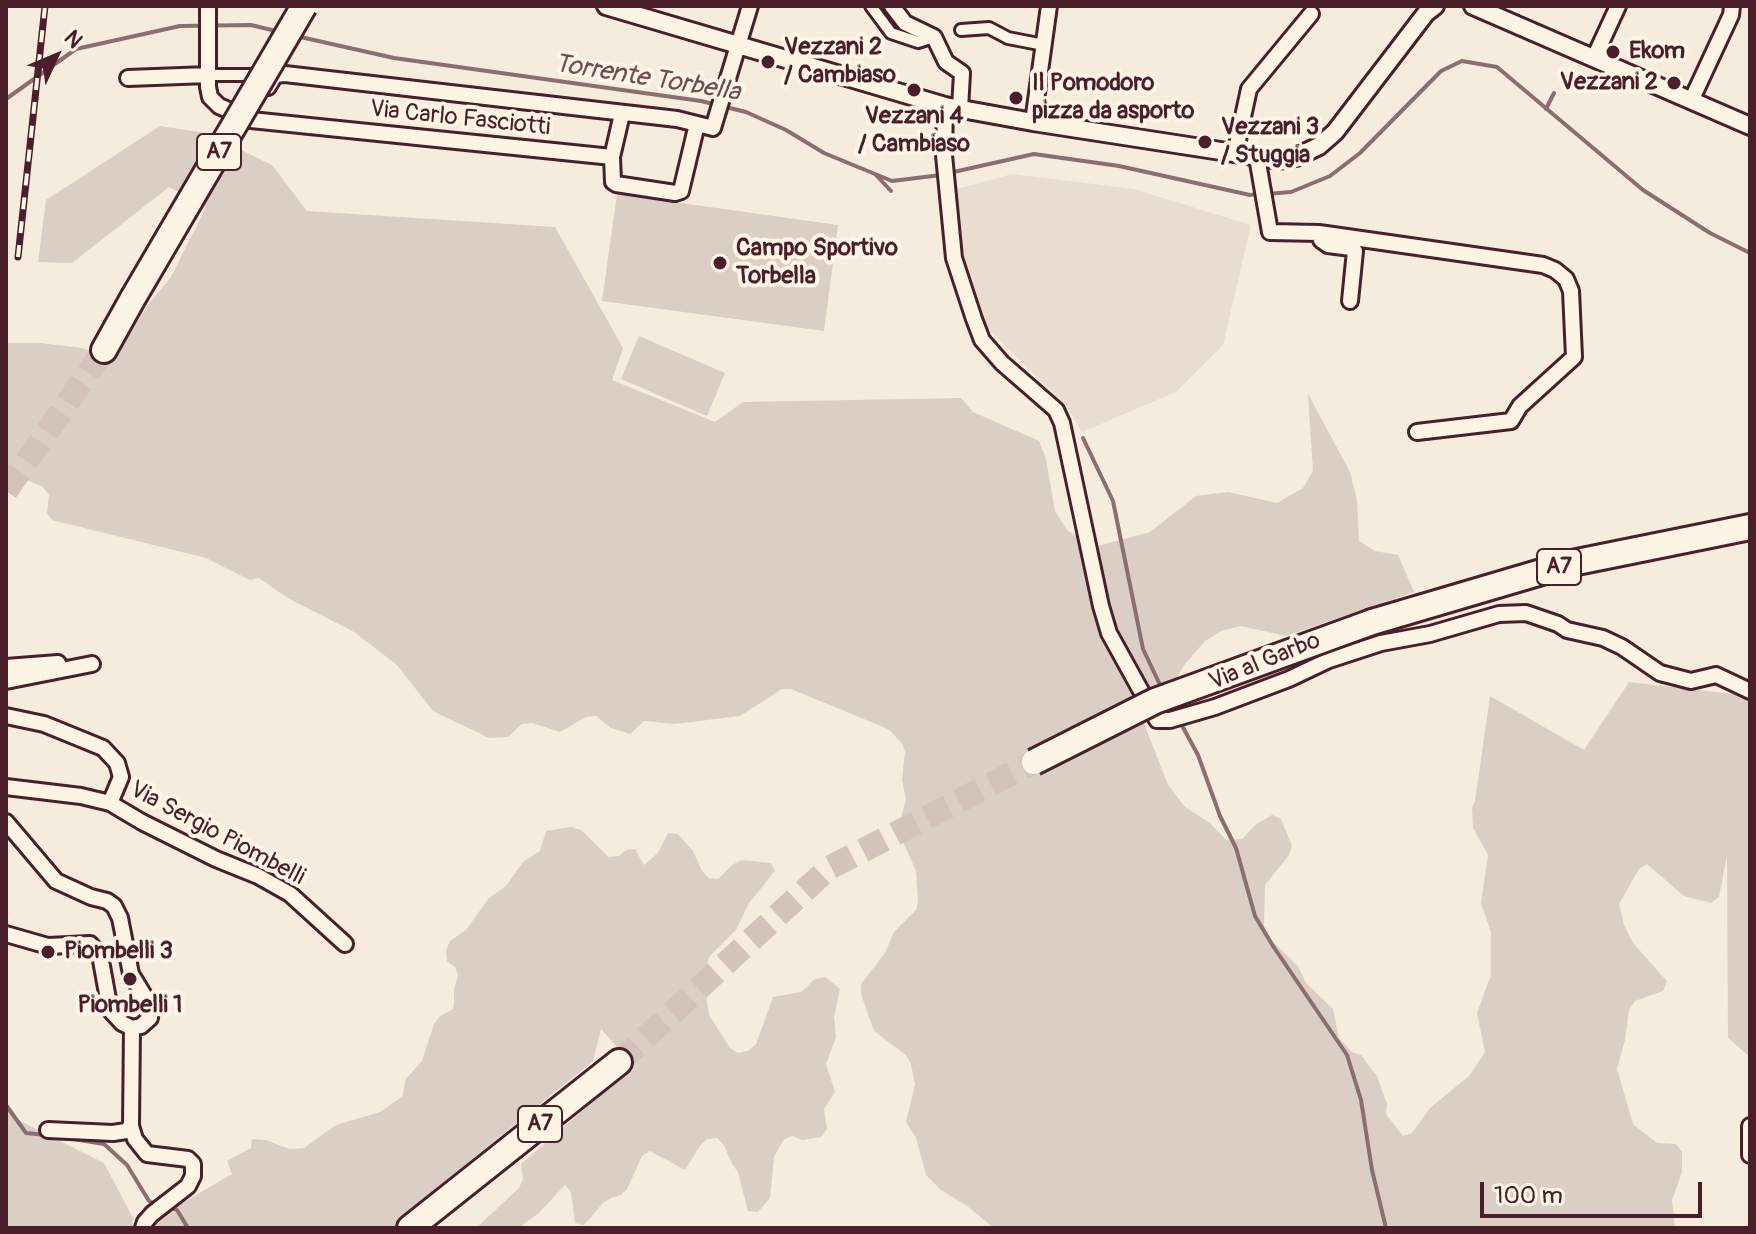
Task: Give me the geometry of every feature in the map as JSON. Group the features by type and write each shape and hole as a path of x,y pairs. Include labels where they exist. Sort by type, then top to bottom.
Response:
{"highway":[{"name":"A7","path":"104,350 304,6"},
{"name":"A7","path":"1034,762 1155,701 1372,622 1572,563 1750,527"},
{"name":"A7","path":"410,1228 619,1062"}],"street":[{"name":"Via Carlo Fasciotti","path":"208,6 206,72 210,97 219,106 251,120 612,157"},
{"path":"606,6 953,107 1279,160 1296,157 1319,146 1335,132 1426,13 1435,6"},
{"path":"128,78 206,72 275,75 677,119 713,128 750,6"},
{"path":"871,6 891,33 918,42 934,37"},
{"path":"892,6 905,23 934,37 946,62 962,73 953,107"},
{"path":"1033,122 1049,6"},
{"path":"1473,6 1750,126"},
{"path":"1594,58 1618,6"},
{"path":"1691,101 1731,15 1732,6"},
{"path":"1235,154 1249,89 1311,14"},
{"path":"961,30 989,28 1008,38 1044,45"},
{"path":"251,120 275,75"},
{"name":"Via al Garbo","path":"953,107 944,155 954,258 974,319 982,340 1056,410 1062,423 1109,633 1157,720 1170,720 1215,707 1329,660 1375,645 1430,634 1499,614 1526,613 1567,630 1603,638 1660,673 1691,681 1716,675 1750,691"},
{"path":"622,114 612,157 613,182 679,193 697,124"},
{"path":"1257,157 1270,232 1319,233 1543,265 1566,279 1571,291 1574,357 1520,406 1511,421 1417,432"},
{"path":"1319,233 1321,240 1328,245 1355,251 1350,301"},
{"path":"6,667 58,663"},
{"path":"6,681 92,664"},
{"path":"6,716 44,724 103,748 117,763 121,777 110,803"},
{"name":"Via Sergio Piombelli","path":"6,787 81,796 110,803 142,822 290,894 345,944"},
{"path":"6,822 56,881 107,901 119,914 131,974 152,1011 144,1023 132,1028 122,1023 110,1010 100,955 94,946 48,946 6,934"},
{"path":"132,1028 131,1126 135,1139 147,1154 188,1159 193,1164 193,1176 188,1186 152,1214 143,1228"},
{"path":"48,1130 113,1133 126,1131 131,1126"},
{"path":"1750,1126 1750,1155"}],"shaded area":[{"path":"160,126 206,133 272,165 307,211 555,227 623,348 612,380 715,422 743,402 961,398 973,412 1039,441 1046,459 1055,511 1067,530 1094,547 1150,532 1196,496 1228,492 1277,503 1303,488 1313,471 1308,394 1350,472 1357,500 1359,541 1375,551 1398,555 1414,592 1286,636 1241,626 1221,631 1205,641 1185,664 1171,687 1135,700 1168,785 1185,807 1210,823 1226,840 1242,839 1255,825 1272,815 1281,819 1292,846 1289,855 1265,885 1264,926 1267,936 1298,966 1306,983 1333,1009 1339,1038 1352,1052 1361,1055 1377,1076 1387,1104 1386,1114 1403,1136 1412,1133 1430,1108 1469,1076 1485,1052 1477,1013 1491,975 1491,932 1481,903 1488,855 1473,828 1472,808 1490,696 1584,750 1629,682 1750,696 1750,1057 1728,1038 1727,855 1719,897 1711,903 1684,896 1647,864 1639,869 1619,904 1633,943 1667,981 1663,991 1635,1001 1629,1010 1617,1069 1633,1124 1657,1143 1676,1144 1682,1152 1682,1172 1672,1200 1675,1228 994,1228 941,1190 926,1175 916,1138 906,1122 915,1085 911,1064 906,1055 874,1031 861,994 861,984 885,953 894,932 916,910 918,901 916,871 901,837 901,818 906,799 902,780 905,752 902,743 888,729 791,689 782,689 740,716 675,724 644,721 630,734 611,728 596,716 586,717 560,732 532,723 522,724 508,737 489,738 433,711 397,665 354,632 286,597 259,578 250,580 206,558 52,520 47,513 49,495 43,487 6,471 6,343 82,348 110,359 123,346 147,306 171,277 206,207 169,187 72,263 38,262 46,200"},
{"path":"1012,174 1134,189 1251,225 1223,345 1176,392 1082,432 1066,405 988,329 960,260 953,190"},
{"name":"Campo Sportivo Torbella","path":"617,194 838,225 824,331 602,301"},
{"path":"639,336 725,373 707,416 621,379"},
{"path":"571,827 581,830 609,857 635,849 644,865 658,853 668,833 678,834 693,851 702,871 709,878 718,879 742,860 771,863 775,871 749,903 736,930 709,957 706,968 709,1015 730,1048 738,1053 748,1051 756,1044 773,997 801,992 815,979 825,977 840,989 834,1017 836,1037 826,1064 835,1092 824,1109 827,1129 821,1137 802,1140 793,1136 784,1139 774,1157 770,1198 758,1212 748,1211 738,1172 717,1138 707,1139 700,1146 685,1170 650,1151 642,1156 627,1189 603,1203 584,1225 575,1223 571,1192 565,1185 539,1213 518,1228 476,1228 519,1188 523,1179 521,1164 634,1066 601,1029 593,1061 412,1208 424,1228 149,1228 150,1222 232,1174 227,1161 251,1148 252,1139 266,1140 289,1149 304,1148 336,1125 380,1112 403,1096 405,1080 422,1061 434,1024 440,1016 453,1009 458,975 455,967 447,961 446,950 450,941 466,930 489,898 506,886 523,862 540,851 546,831"},
{"path":"6,1106 18,1120 104,1163 133,1218 132,1228 6,1228"}],"waterway":[{"name":"Torrente Torbella","path":"6,99 76,49 180,26 251,25 280,32"},
{"name":"Torrente Torbella","path":"296,36 394,58 701,101 746,112 786,130 824,153 892,181 941,175"},
{"name":"Torrente Torbella","path":"1267,194 1291,192 1330,176 1360,153 1441,71 1462,61 1497,67 1643,190 1710,233 1750,253"},
{"path":"1546,109 1554,93"},
{"name":"Torrente Torbella","path":"949,173 1034,154 1119,166 1250,195 1258,194"},
{"path":"876,175 891,191"},
{"path":"1083,438 1113,501 1143,649 1162,689"},
{"path":"1180,722 1198,755 1220,816 1236,848 1255,916 1347,1055 1361,1100 1372,1170 1386,1228"},
{"path":"6,1105 26,1133 46,1135"},
{"path":"67,1138 104,1144 127,1165 149,1201 157,1204"},
{"path":"169,1207 177,1210 188,1228"}],"tunnel":[{"path":"6,491 104,350"},
{"path":"619,1062 829,868 1034,762"}],"railway":[{"path":"18,257 45,6"}],"place":[{"name":"Ekom","path":"1613,52"},
{"name":"Vezzani 2 / Cambiaso","path":"768,62"},
{"name":"Vezzani 2","path":"1674,83"},
{"name":"Vezzani 4 / Cambiaso","path":"914,90"},
{"name":"Il Pomodoro pizza da asporto","path":"1016,98"},
{"name":"Vezzani 3 / Stuggia","path":"1205,142"},
{"name":"Campo Sportivo Torbella","path":"720,263"},
{"name":"Piombelli 3","path":"48,952"},
{"name":"Piombelli 1","path":"130,979"}]}
